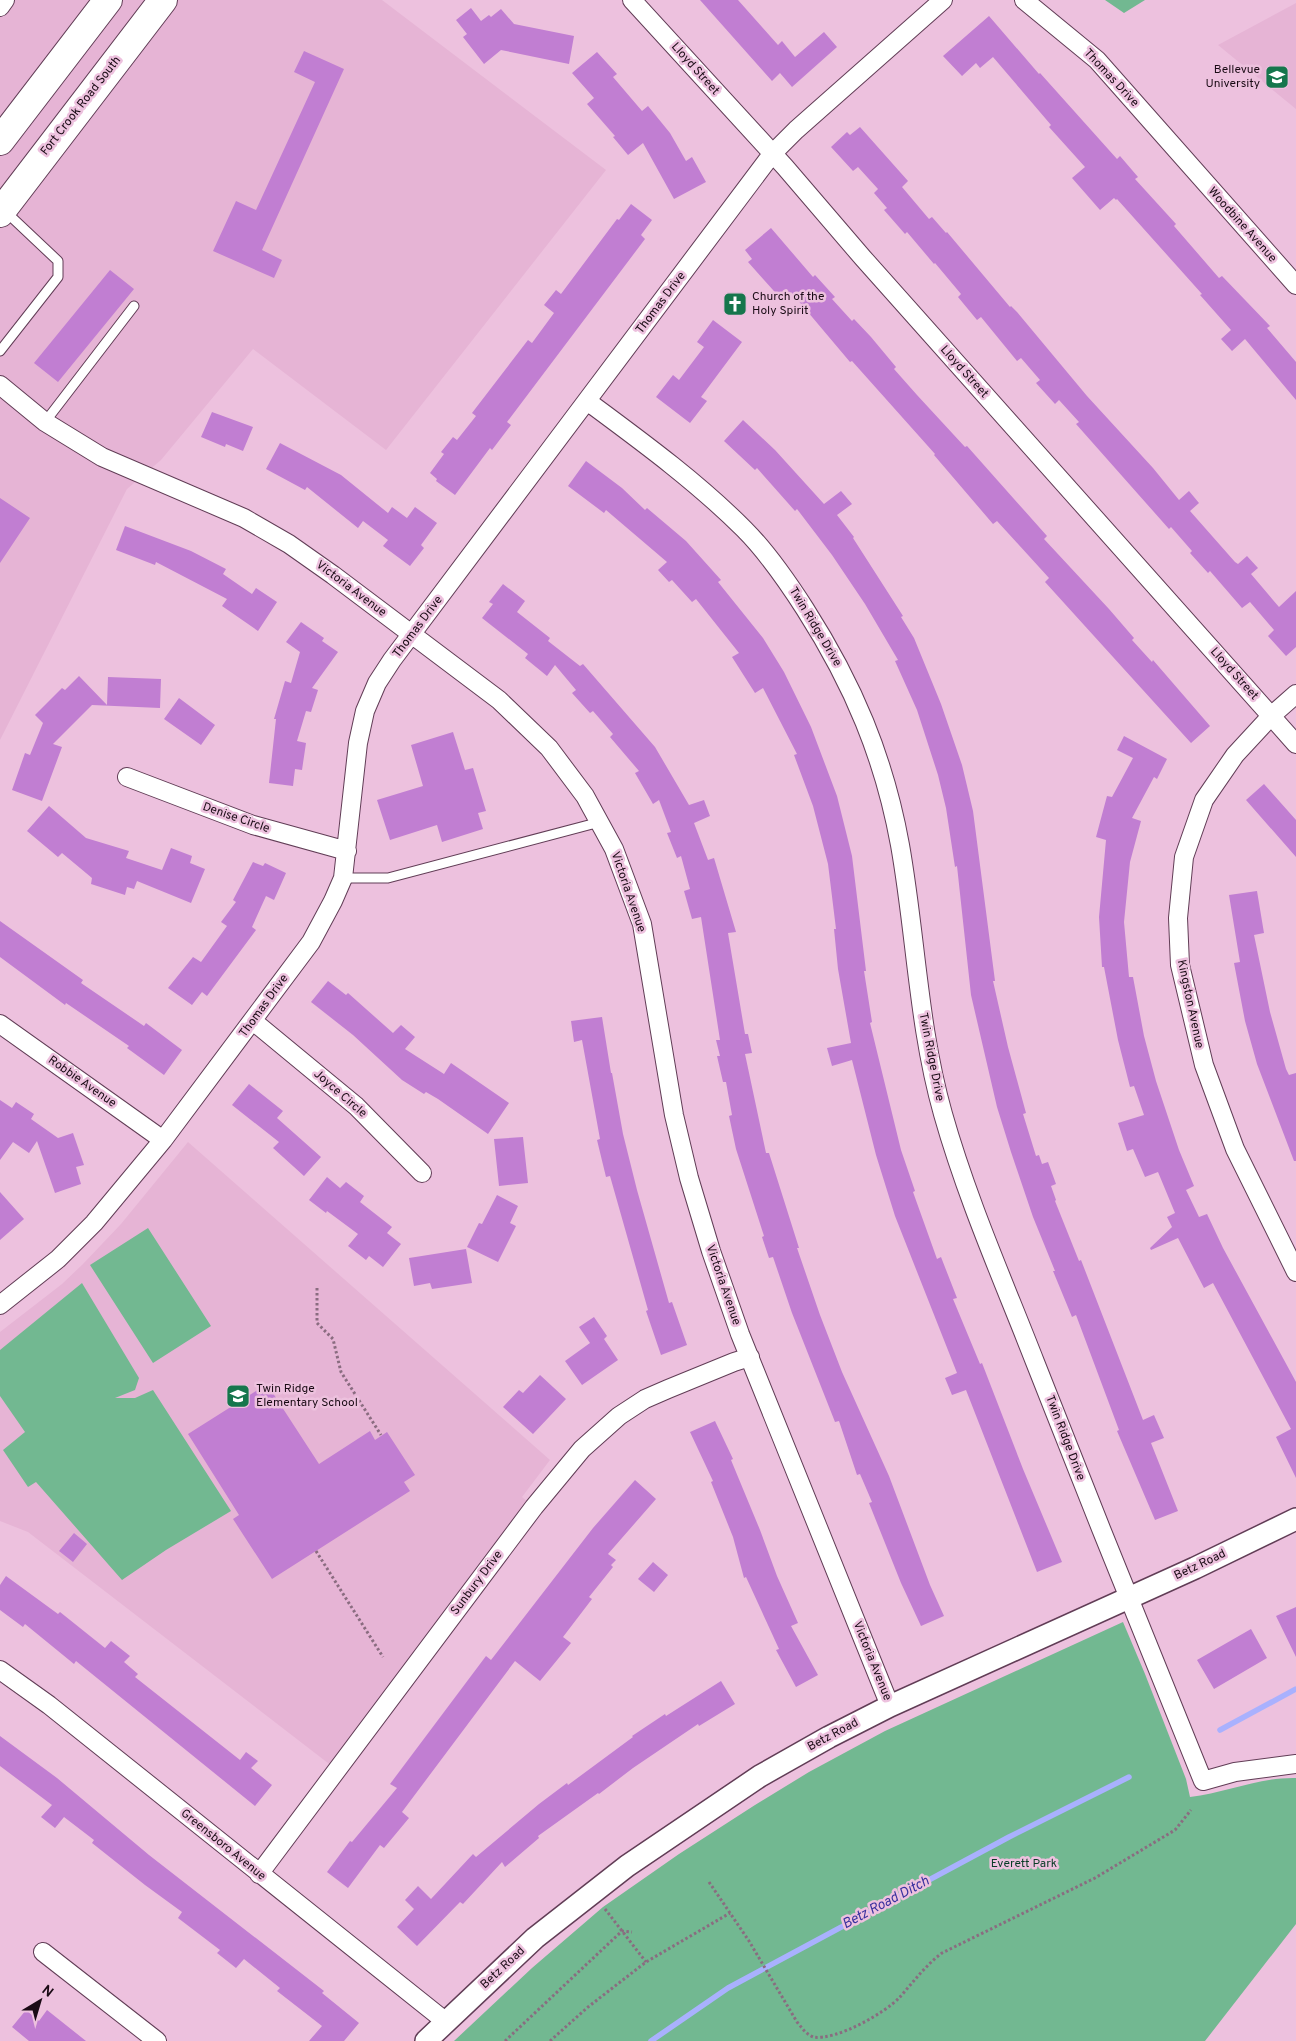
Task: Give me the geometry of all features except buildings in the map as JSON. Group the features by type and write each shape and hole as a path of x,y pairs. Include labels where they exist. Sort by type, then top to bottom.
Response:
{"main road":[{"path":"0,141 108,0"},
{"name":"Fort Crook Road South","path":"1,211 164,0"}],"street":[{"path":"0,7 5,0"},
{"name":"Lloyd Street","path":"632,0 772,154 1296,744"},
{"name":"Thomas Drive","path":"0,1305 58,1259 94,1223 163,1140 311,942 334,901 343,878 358,743 365,711 377,683 411,635 772,154 796,130 942,0"},
{"name":"Thomas Drive","path":"1024,0 1097,60 1189,165"},
{"name":"Woodbine Avenue","path":"1189,165 1296,284"},
{"name":"Victoria Avenue","path":"0,385 45,422 102,457 244,518 333,575 499,700 549,748 568,771 600,822 617,858 642,924 674,1115 689,1178 711,1251 750,1357 890,1706"},
{"name":"Twin Ridge Drive","path":"588,401 703,491 747,532 788,583 832,652 863,717 887,785 898,839 923,1015 942,1113 974,1207 1203,1781 1235,1772 1296,1764"},
{"name":"Kingston Avenue","path":"1296,694 1271,716 1235,755 1204,800 1184,858 1178,918 1180,966 1204,1065 1235,1150 1296,1272"},
{"name":"Denise Circle","path":"127,777 253,825 347,851"},
{"name":"Joyce Circle","path":"253,1021 356,1106 422,1173"},
{"name":"Robbie Avenue","path":"0,1024 163,1140"},
{"name":"Sunbury Drive","path":"259,1874 534,1507 582,1449 619,1416 645,1400 750,1357"},
{"name":"Betz Road","path":"426,2041 535,1938 667,1836 760,1776 829,1737 890,1706 1128,1597 1196,1568 1296,1519"},
{"name":"Greensboro Avenue","path":"0,1670 50,1704 259,1874 445,2021"},
{"path":"43,1952 158,2041"}],"lane":[{"path":"0,351 58,277 58,261 1,211"},
{"path":"45,422 134,306"},
{"path":"343,878 388,878 600,822"}],"path":[{"path":"316,1288 317,1323 333,1339 341,1372 381,1436"},
{"path":"316,1551 383,1657"},
{"path":"709,1882 749,1941 797,2022 806,2033 814,2038 825,2039 838,2037 855,2029 892,2004 942,1952 1095,1878 1175,1830 1191,1810"},
{"path":"604,1907 646,1962"},
{"path":"550,2041 588,2007 646,1962 730,1913"},
{"path":"505,2041 622,1931 632,1932"},
{"path":"809,2041 814,2038"}],"shaded area":[{"path":"0,0 382,0 606,170 386,450 253,349 161,460 127,489 0,740"},
{"name":"Bellevue University","path":"1296,3 1296,109 1218,45"},
{"name":"Twin Ridge Elementary School","path":"188,1142 550,1460 522,1497 534,1507 337,1770 28,1532 0,1521 0,1332 62,1284 83,1264 121,1224"}],"green space":[{"path":"1105,0 1145,0 1124,13"},
{"path":"148,1228 211,1326 153,1363 90,1265"},
{"path":"82,1283 139,1378 135,1390 115,1398 135,1398 153,1390 231,1511 166,1550 122,1580 36,1482 28,1487 3,1450 25,1432 0,1396 0,1350"},
{"name":"Everett Park","path":"1123,1622 1186,1779 1190,1797 1269,1780 1296,1778 1296,1924 1205,2041 454,2041 532,1968 603,1907 679,1854 755,1805 809,1772 885,1731"}],"waterway":[{"name":"Betz Road Ditch","path":"1220,1730 1296,1689"},
{"name":"Betz Road Ditch","path":"651,2041 728,1988 1009,1837 1129,1777"}],"place":[{"name":"Bellevue University","path":"1277,77"},
{"name":"Church of the Holy Spirit","path":"735,304"},
{"name":"Twin Ridge Elementary School","path":"238,1396"}]}
